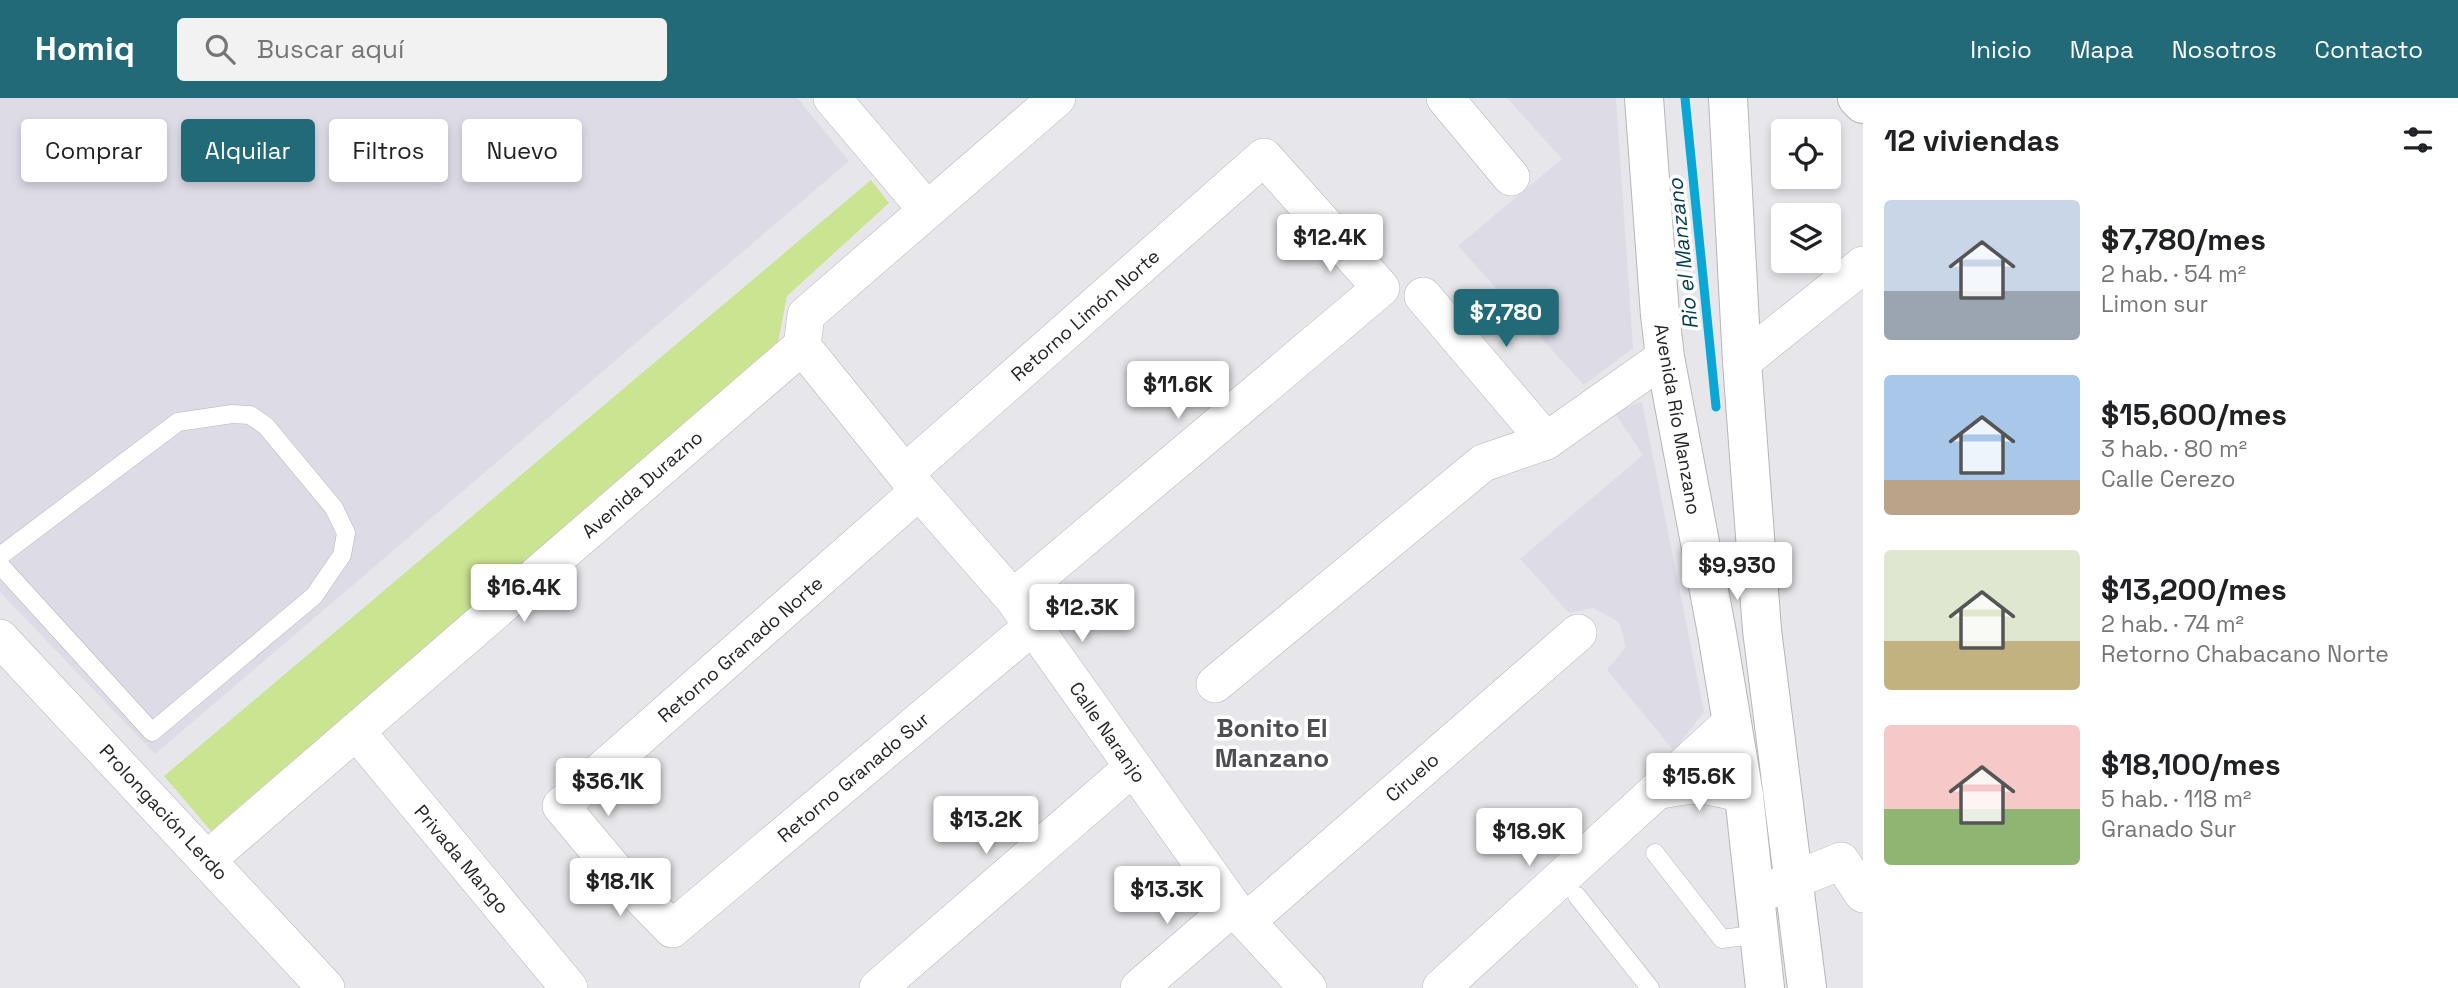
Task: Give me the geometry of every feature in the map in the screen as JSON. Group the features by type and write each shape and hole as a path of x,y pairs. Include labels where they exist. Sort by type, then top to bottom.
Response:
{"main road":[{"name":"Avenida Río Manzano","path":"1644,98 1665,357 1744,794 1765,988"},
{"path":"1728,98 1742,362 1762,630 1807,988"},
{"path":"1857,98 1863,104"},
{"path":"1717,633 1762,630"}],"street":[{"path":"832,98 927,210"},
{"path":"802,346 806,315 1057,98"},
{"path":"1445,98 1511,177"},
{"name":"Retorno Limón Norte","path":"912,482 1264,157 1381,288"},
{"path":"1742,362 1863,265"},
{"name":"Retorno Granado Sur","path":"611,866 672,929 1381,288"},
{"path":"1423,296 1546,441"},
{"name":"Calle Naranjo","path":"802,346 912,482 1023,612 1132,768 1240,914 1308,988"},
{"name":"Avenida Durazno","path":"208,859 802,346"},
{"path":"1215,684 1483,463 1546,441 1665,357"},
{"name":"Retorno Granado Norte","path":"611,866 561,806 912,482"},
{"name":"Ciruelo","path":"1139,988 1240,914 1578,633"},
{"name":"Prolongación Lerdo","path":"0,638 326,988"},
{"path":"1441,988 1732,722"},
{"name":"Privada Mango","path":"356,731 569,988"},
{"path":"878,988 1132,768"},
{"path":"1656,791 1688,784 1714,785 1744,794"},
{"path":"1756,895 1840,861 1863,894"}],"lane":[{"path":"0,556 178,422 232,414 250,415 266,426 334,509 346,533 342,555 314,596 152,732 0,565"},
{"path":"1655,853 1722,939 1759,934"},
{"path":"1577,896 1650,988"}],"shaded area":[{"path":"0,98 797,98 849,161 155,754 0,592"},
{"path":"1507,98 1616,98 1633,348 1584,385 1458,246 1562,159"},
{"path":"1642,402 1704,712 1674,751 1607,670 1626,647 1619,622 1593,608 1569,613 1520,559 1643,455 1614,412"}],"green space":[{"path":"871,180 889,203 787,296 778,342 211,831 164,776"}],"waterway":[{"name":"Rio el Manzano","path":"1685,98 1716,407"}],"district":[{"name":"Bonito El Manzano","path":"1272,743"}]}
